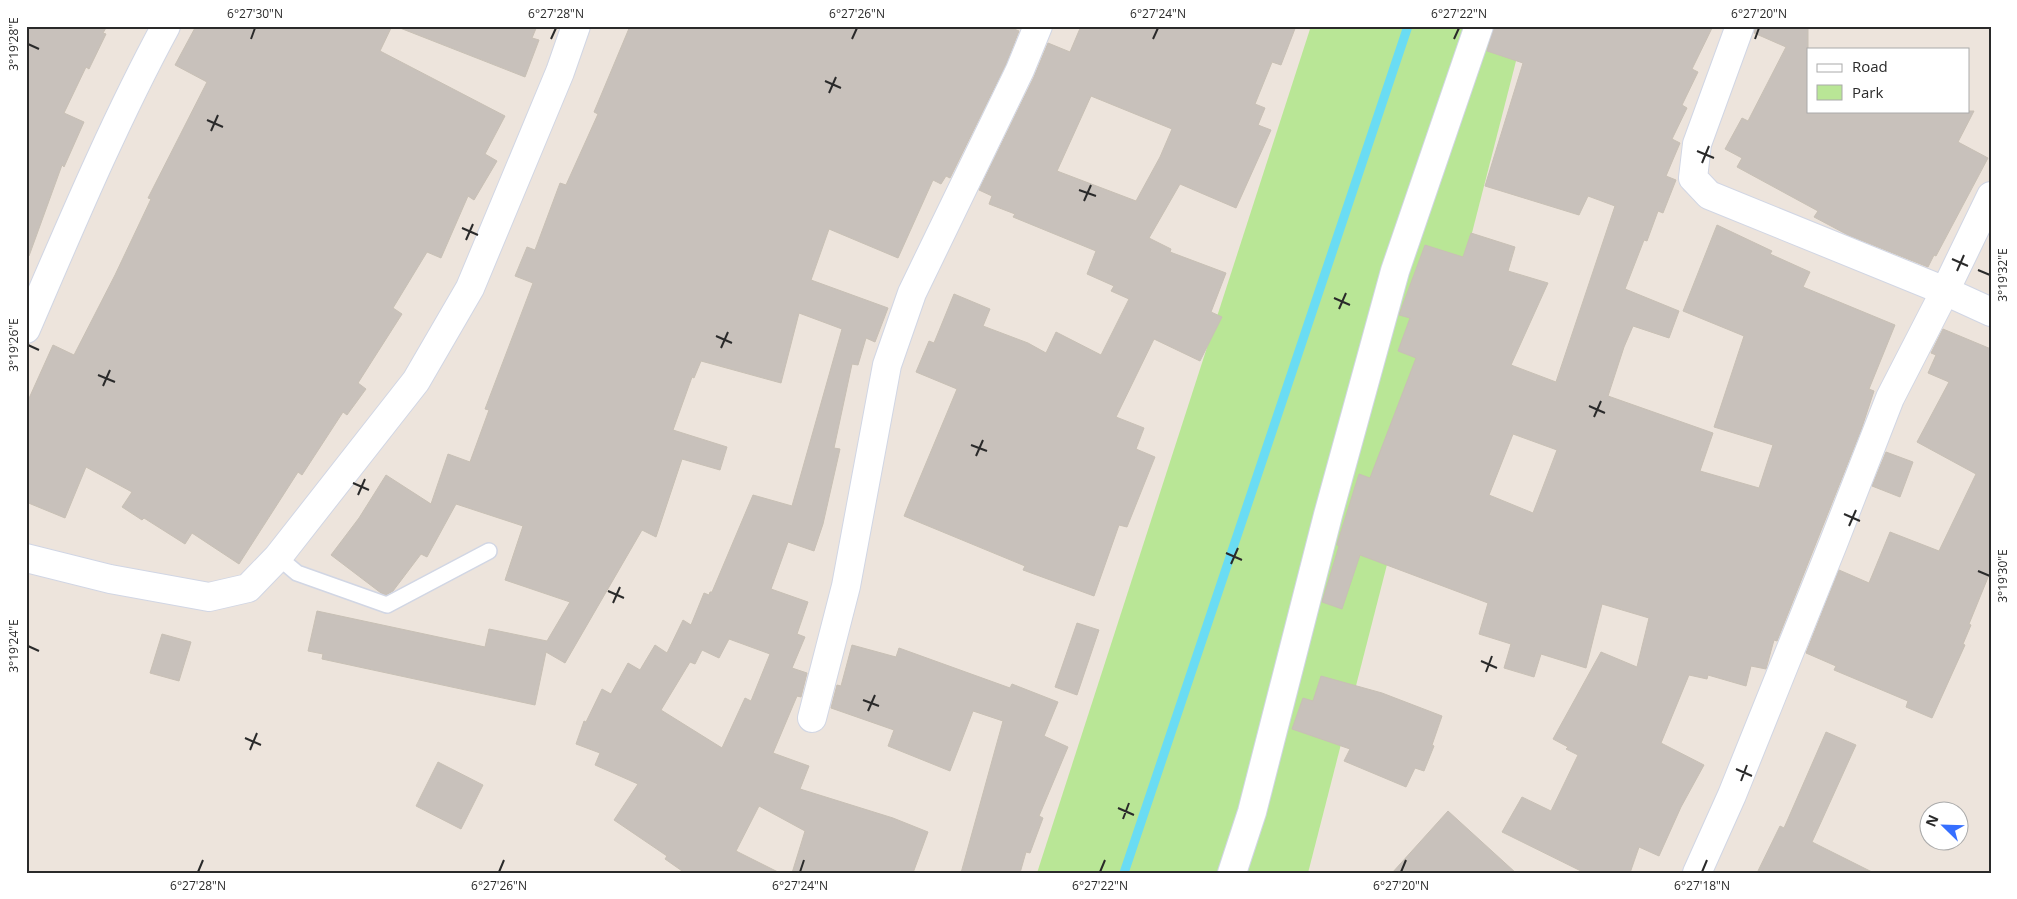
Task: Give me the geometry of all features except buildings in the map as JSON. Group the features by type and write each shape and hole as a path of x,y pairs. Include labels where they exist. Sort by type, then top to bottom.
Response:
{"street":[{"path":"26,329 78,209 140,74 166,26"},
{"path":"26,558 110,579 209,597 248,588 278,557 416,381 470,288 560,72 576,26"},
{"path":"812,718 846,586 887,365 912,293 1020,70 1038,26"},
{"path":"1232,873 1252,812 1330,506 1395,270 1479,26"},
{"path":"1740,26 1697,144 1693,178 1709,195 1946,291 1991,312"},
{"path":"1697,873 1732,795 1834,544 1890,398 1946,291 1991,196"}],"lane":[{"path":"278,557 296,573 387,605 489,551"}],"green space":[{"path":"1311,26 1525,26 1308,873 1037,873"}],"waterway":[{"path":"1124,873 1408,26"}]}
